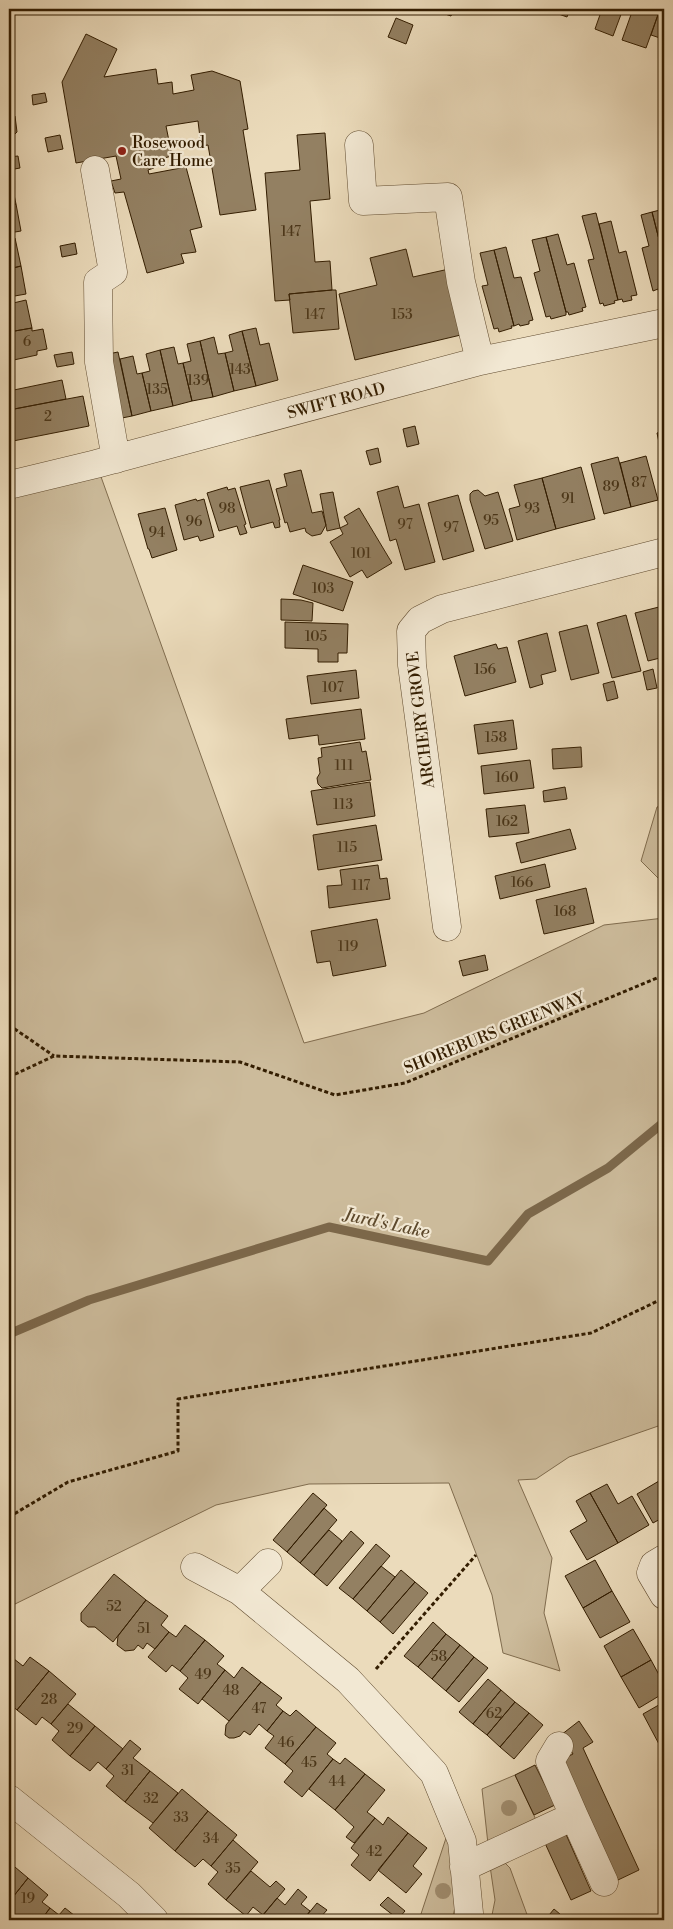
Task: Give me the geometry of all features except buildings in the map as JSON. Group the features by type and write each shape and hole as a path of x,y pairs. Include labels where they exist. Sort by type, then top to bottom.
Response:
{"street":[{"path":"359,145 363,201 448,197 461,282 480,361"},
{"path":"95,170 113,272 98,282 99,362 116,459"},
{"name":"SWIFT ROAD","path":"9,485 116,459 480,361 664,323"},
{"name":"ARCHERY GROVE","path":"447,927 412,665 411,631 420,620 442,609 664,552"},
{"path":"664,1559 654,1565 651,1573 664,1596"},
{"path":"240,1591 268,1562"},
{"path":"194,1568 240,1591 348,1680 434,1773 462,1841 469,1913 468,1920"},
{"path":"559,1746 550,1761 604,1882"},
{"path":"9,1799 130,1895 154,1920"},
{"path":"464,1867 574,1816"}],"path":[{"name":"SHOREBURS GREENWAY","path":"9,1077 54,1056 240,1062 335,1095 405,1083 664,975"},
{"path":"9,1025 54,1056"},
{"path":"9,1517 68,1482 178,1451 178,1399 590,1333 664,1298"},
{"path":"357,1690 476,1555"}],"shaded area":[{"path":"100,474 304,1043 424,1013 604,925 664,918 664,1424 569,1457 536,1479 518,1480 552,1558 544,1613 560,1671 503,1653 492,1595 449,1483 309,1484 216,1505 9,1607 9,496"},
{"path":"664,805 664,884 641,861 657,807"},
{"path":"515,1775 537,1822 488,1844 482,1789"},
{"path":"447,1835 456,1878 456,1899 452,1920 419,1920"},
{"path":"499,1862 505,1863 510,1868 529,1920 491,1920 495,1900 490,1866"}],"waterway":[{"name":"Jurd's Lake","path":"9,1334 89,1300 329,1227 488,1261 528,1214 608,1168 664,1122"}],"place":[{"name":"Rosewood Care Home","path":"122,151"}]}
